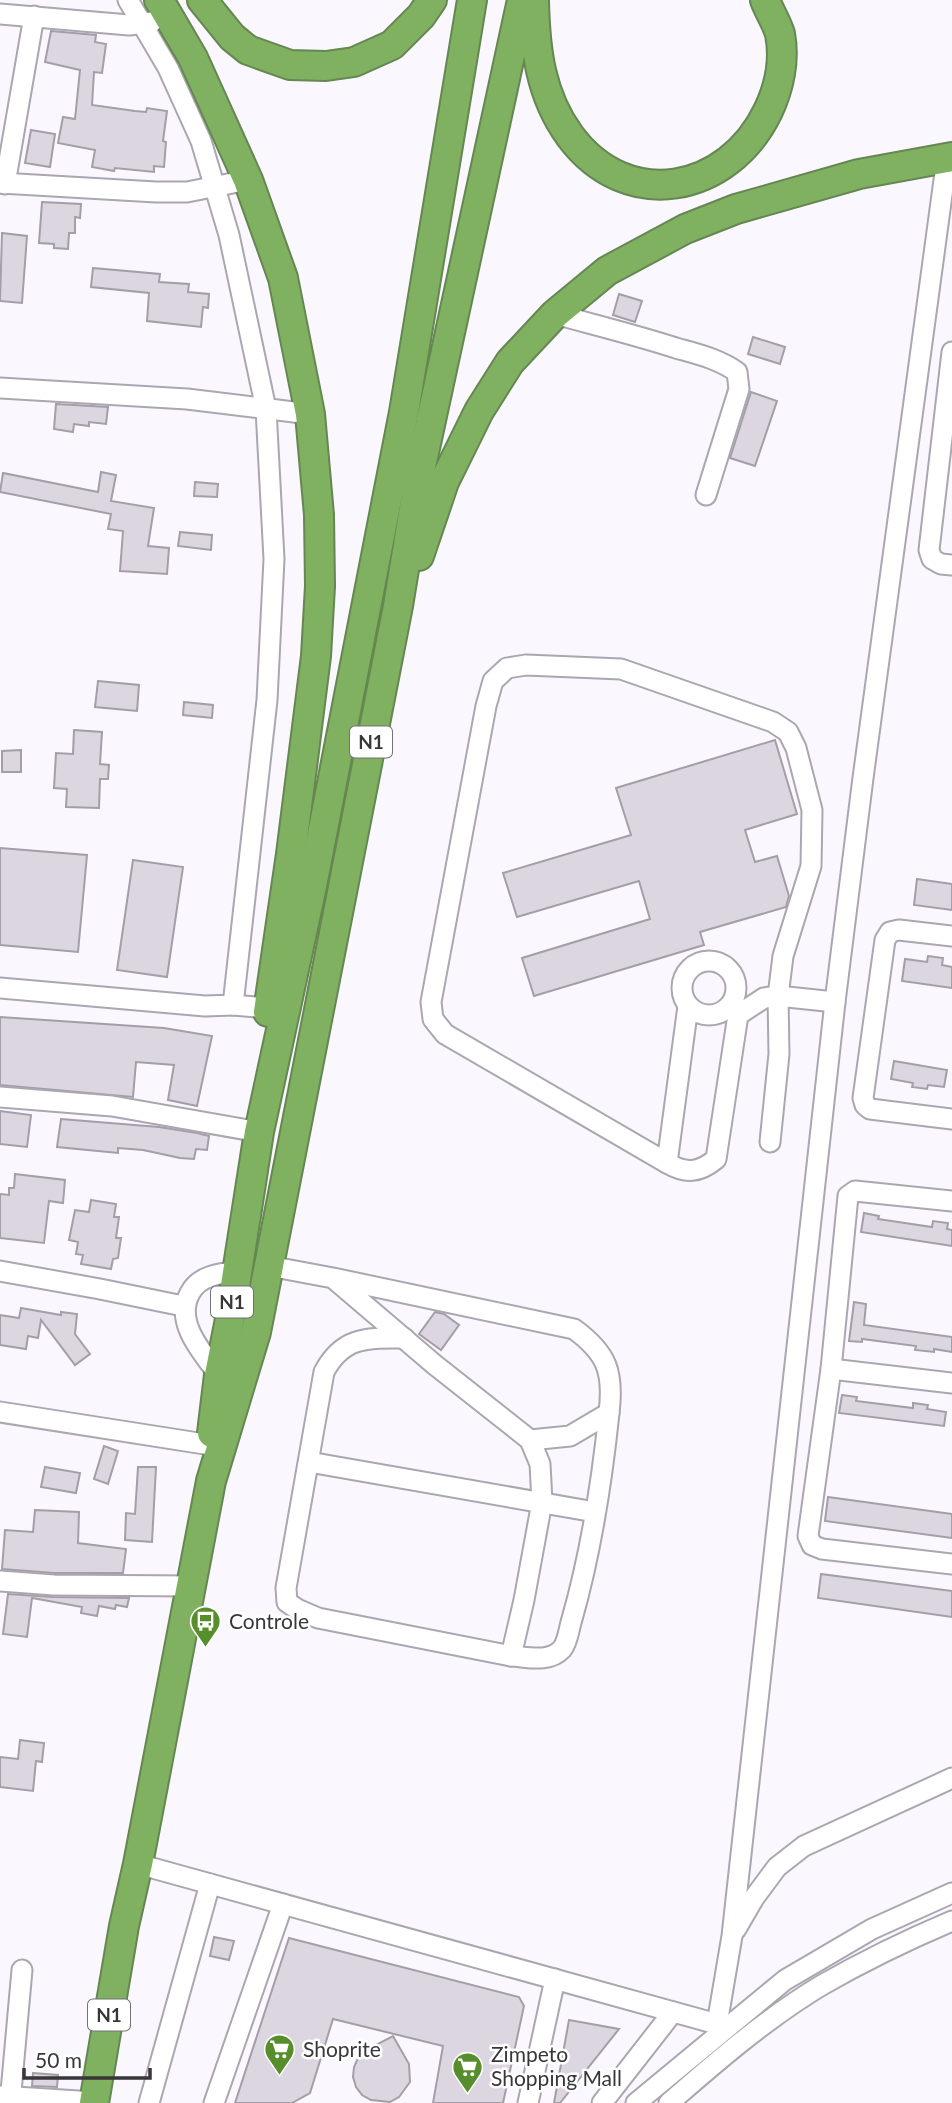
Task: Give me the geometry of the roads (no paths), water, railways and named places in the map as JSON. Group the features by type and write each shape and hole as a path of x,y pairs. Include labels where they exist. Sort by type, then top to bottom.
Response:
{"highway":[{"path":"202,0 232,37 248,50 290,65 326,66 354,62 392,44 421,16 432,0"},
{"name":"N1","path":"211,1481 211,1445 219,1375 260,1127 312,886 404,412 472,0"},
{"name":"N1","path":"94,2102 124,1926 211,1481 256,1332 398,606 420,471 522,0"},
{"path":"534,0 536,49 541,77 570,136 586,154 615,174 643,183 676,185 710,174 736,157 757,133 773,101 781,68 780,33 765,0"},
{"path":"157,14 192,58 248,180 283,278 310,414 319,515 320,586 316,656 293,841 258,1078 260,1127"},
{"path":"398,606 421,551 444,482 479,411 510,362 555,314 607,271 685,229 736,209 859,174 949,157"}],"street":[{"path":"128,0 157,14"},
{"path":"0,14 129,25 157,14"},
{"path":"157,14 168,68 201,141 233,249 267,408 274,559 267,700 233,1005"},
{"path":"34,16 3,184 156,192 187,191 248,180"},
{"path":"721,2026 835,1002 949,157"},
{"path":"555,314 707,357 737,372 739,389 706,495"},
{"path":"952,352 929,550 932,559 941,564 952,565"},
{"path":"0,388 187,399 310,414"},
{"path":"770,1142 779,1054 778,996 783,956 811,866 812,810 796,748 788,732 774,722 621,669 526,665 507,668 493,681 430,1002 433,1019 445,1034 681,1171 696,1171 716,1159 733,1011 736,992 733,976 728,969 713,962 697,964 685,975 681,991 688,1006 697,1013 708,1016 733,1011 764,998 778,996 835,1002"},
{"path":"952,936 899,930 890,932 885,940 863,1098 864,1105 870,1109 952,1119"},
{"path":"0,988 205,1006 268,1008"},
{"path":"667,1163 688,1006"},
{"path":"0,1097 112,1106 260,1127"},
{"path":"952,1201 855,1191 848,1196 831,1368 808,1536 812,1545 822,1549 952,1564"},
{"path":"269,1265 574,1329 595,1345 607,1367 612,1391 609,1413 595,1512 579,1593 564,1647 552,1656 511,1656 318,1618 287,1602 286,1588 324,1372 332,1356 342,1348 365,1338 404,1338"},
{"path":"0,1271 183,1306"},
{"path":"219,1375 196,1344 183,1306 192,1289 201,1281 220,1273 237,1272"},
{"path":"333,1278 444,1373 530,1440 540,1464 542,1502 511,1656"},
{"path":"831,1368 952,1383"},
{"path":"0,1412 211,1445"},
{"path":"530,1440 570,1436 609,1413"},
{"path":"309,1462 595,1512"},
{"path":"0,1581 54,1585 191,1586"},
{"path":"732,1936 754,1898 777,1867 804,1846 952,1778"},
{"path":"138,1864 721,2026"},
{"path":"149,2103 210,1884"},
{"path":"636,2103 721,2026 785,1980 872,1929 952,1894"},
{"path":"214,2103 283,1904"},
{"path":"669,2103 731,2049 819,1987 868,1960 952,1921"},
{"path":"22,1970 7,2099 94,2102"},
{"path":"528,2103 555,1979"},
{"path":"602,2103 673,2012"}],"place":[{"name":"Controle","path":"206,1649"},
{"name":"Shoprite","path":"280,2077"},
{"name":"Zimpeto Shopping Mall","path":"468,2094"}]}
